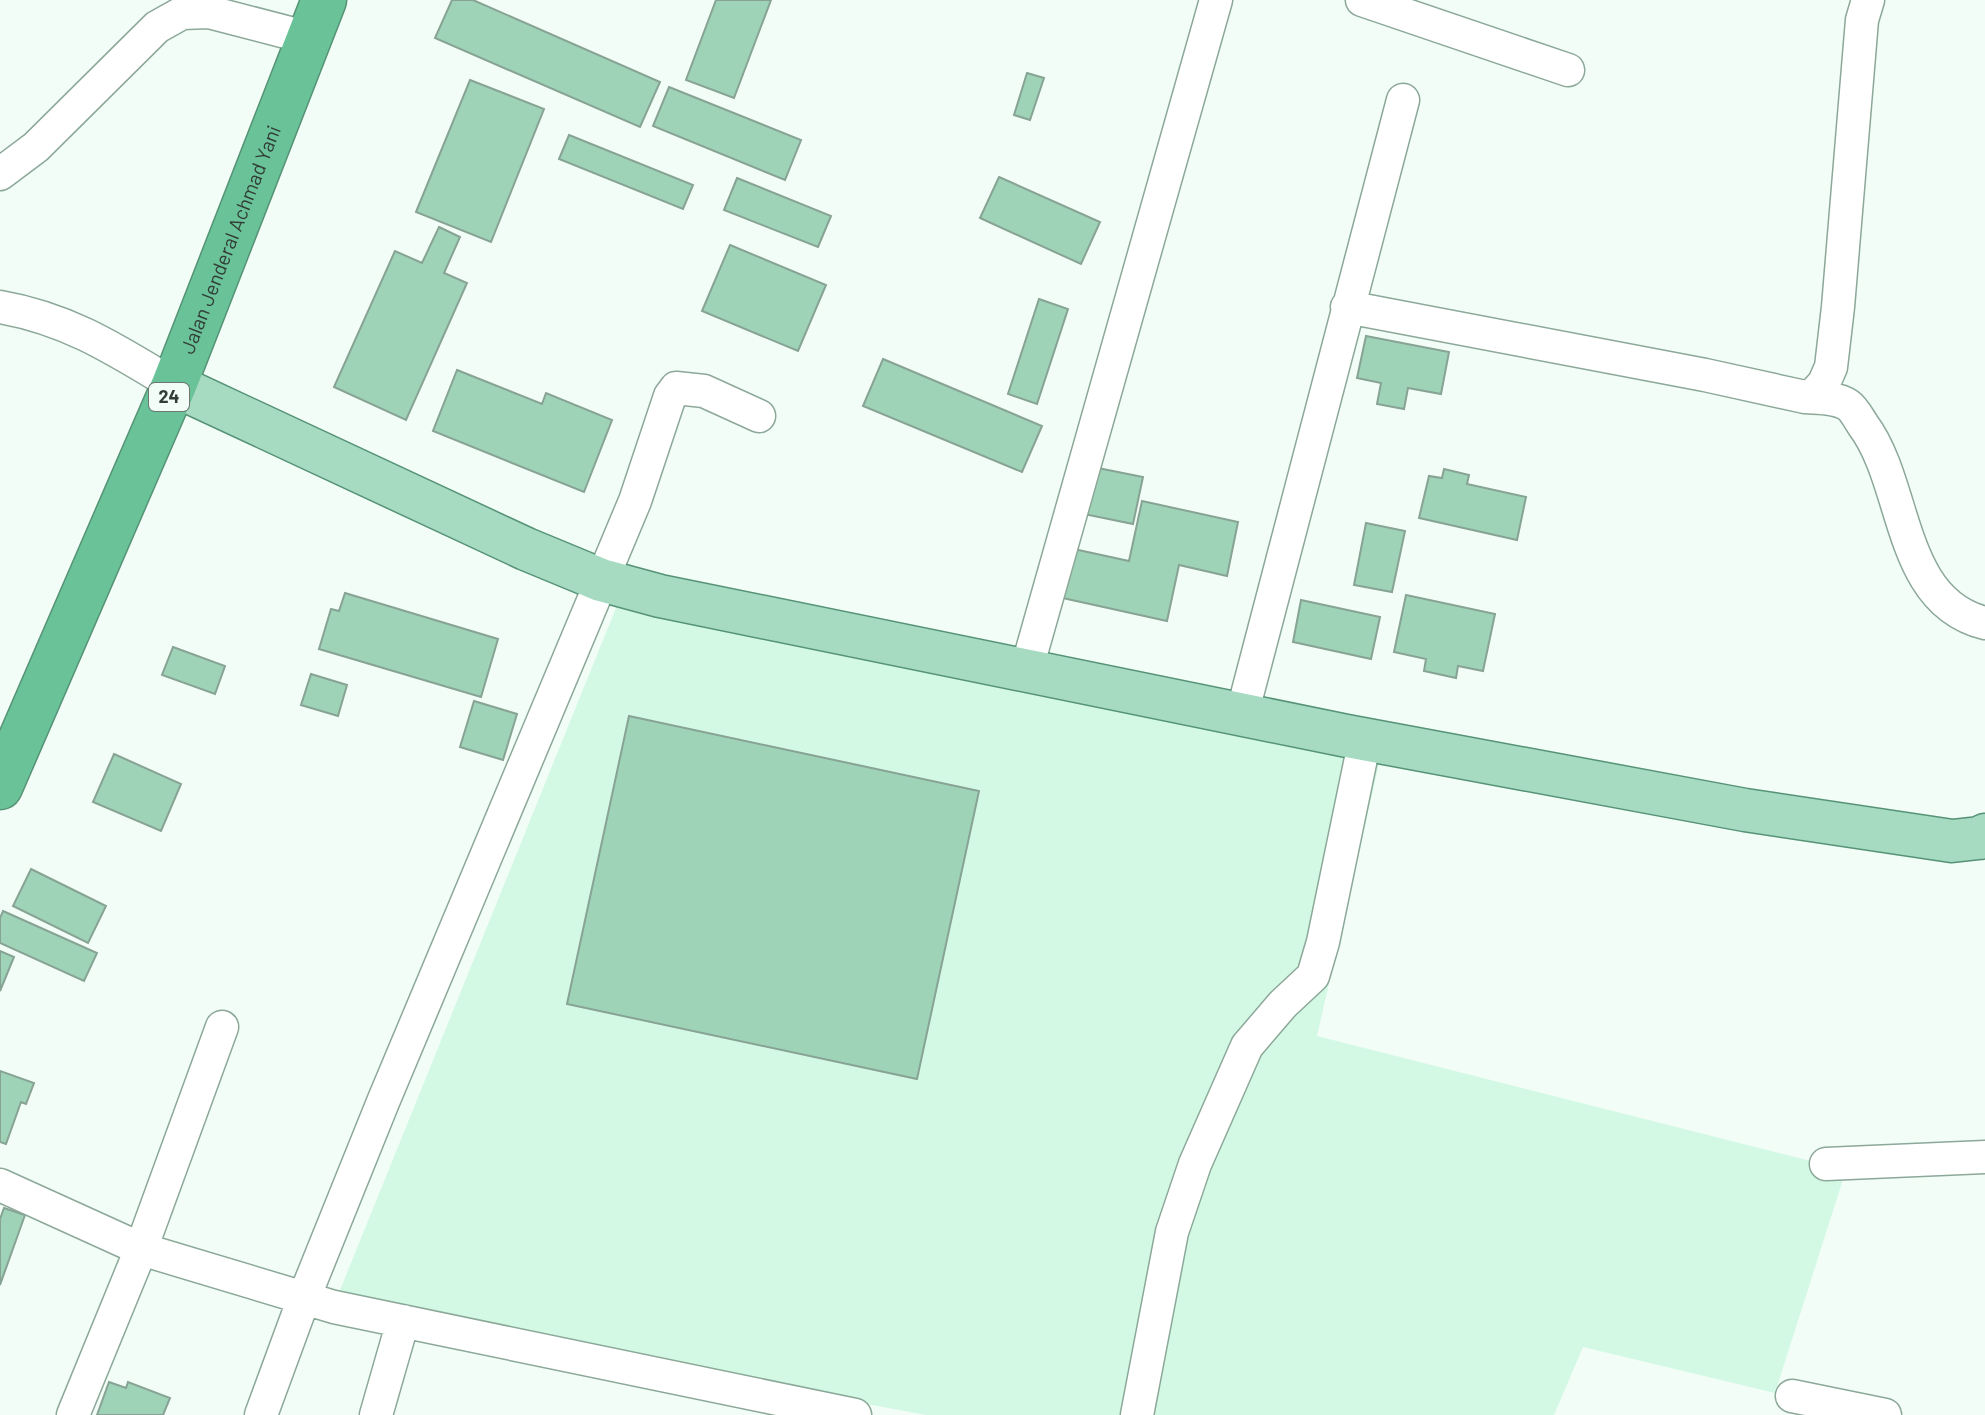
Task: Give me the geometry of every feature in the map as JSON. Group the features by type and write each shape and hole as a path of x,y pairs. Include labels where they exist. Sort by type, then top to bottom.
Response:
{"highway":[{"name":"Jalan Jenderal Achmad Yani","path":"0,787 174,385 316,19"}],"main road":[{"path":"174,385 526,549 601,580 660,596 1365,739 1745,810 1952,841 1985,835"}],"street":[{"path":"1027,668 1216,0"},
{"path":"1362,0 1568,70"},
{"path":"1805,397 1814,394 1824,383 1831,367 1862,20 1868,0"},
{"path":"1,172 36,147 157,27 182,13 316,19"},
{"path":"1242,714 1403,100"},
{"path":"0,307 47,318 92,335 174,385"},
{"path":"1347,307 1805,397 1830,398 1848,406 1874,439 1888,472 1912,555 1949,606 1985,623"},
{"path":"261,1415 304,1298 635,501 670,396 676,388 704,391 759,416"},
{"path":"1137,1415 1172,1232 1195,1164 1247,1046 1283,1004 1313,976 1323,942 1365,739"},
{"path":"73,1415 141,1249 222,1027"},
{"path":"1826,1164 1985,1157"},
{"path":"0,1185 141,1249 304,1298 855,1415"},
{"path":"376,1415 403,1321"},
{"path":"1792,1396 1885,1415"}],"shaded area":[{"path":"618,603 1379,764 1317,1036 1846,1170 1775,1393 1583,1347 1554,1415 926,1415 334,1305"}],"building":[{"path":"452,0 473,0 660,82 640,127 435,38"},
{"path":"716,0 771,0 734,98 686,80"},
{"path":"1027,73 1044,78 1030,120 1014,115"},
{"path":"470,80 544,109 491,242 416,212"},
{"path":"669,87 801,140 785,180 653,126"},
{"path":"569,135 693,185 683,209 559,159"},
{"path":"999,177 1100,222 1081,264 980,218"},
{"path":"737,178 831,216 818,247 724,210"},
{"path":"439,227 460,237 444,273 467,283 406,420 334,387 395,251 422,263"},
{"path":"730,245 826,285 798,351 702,311"},
{"path":"1039,299 1068,309 1037,404 1008,394"},
{"path":"1366,336 1449,352 1441,394 1408,388 1404,409 1377,404 1381,383 1357,378"},
{"path":"883,359 1042,426 1022,472 863,406"},
{"path":"457,370 542,404 546,393 612,420 584,492 433,431"},
{"path":"1093,467 1143,477 1133,524 1084,514"},
{"path":"1444,469 1469,475 1467,484 1526,497 1517,540 1419,518 1429,476 1442,478"},
{"path":"1142,501 1238,522 1227,576 1179,565 1167,621 1058,597 1069,548 1129,561"},
{"path":"1366,523 1405,531 1392,592 1354,585"},
{"path":"345,593 498,639 481,697 319,649 331,609 339,611"},
{"path":"1406,595 1495,614 1483,671 1458,666 1456,678 1424,671 1426,659 1394,652"},
{"path":"1301,600 1380,617 1371,659 1293,642"},
{"path":"173,647 225,666 215,694 162,675"},
{"path":"311,674 347,685 338,716 301,705"},
{"path":"474,701 517,714 503,760 460,747"},
{"path":"629,716 979,791 917,1079 567,1004"},
{"path":"114,754 181,784 161,831 93,802"},
{"path":"31,869 106,906 88,943 13,906"},
{"path":"3,911 97,953 84,981 0,943"},
{"path":"0,951 14,957 0,991"},
{"path":"0,1071 34,1083 26,1104 21,1102 6,1144 0,1142"},
{"path":"4,1208 25,1215 0,1285 0,1219"},
{"path":"109,1382 126,1388 128,1382 170,1398 163,1415 97,1415"}]}
